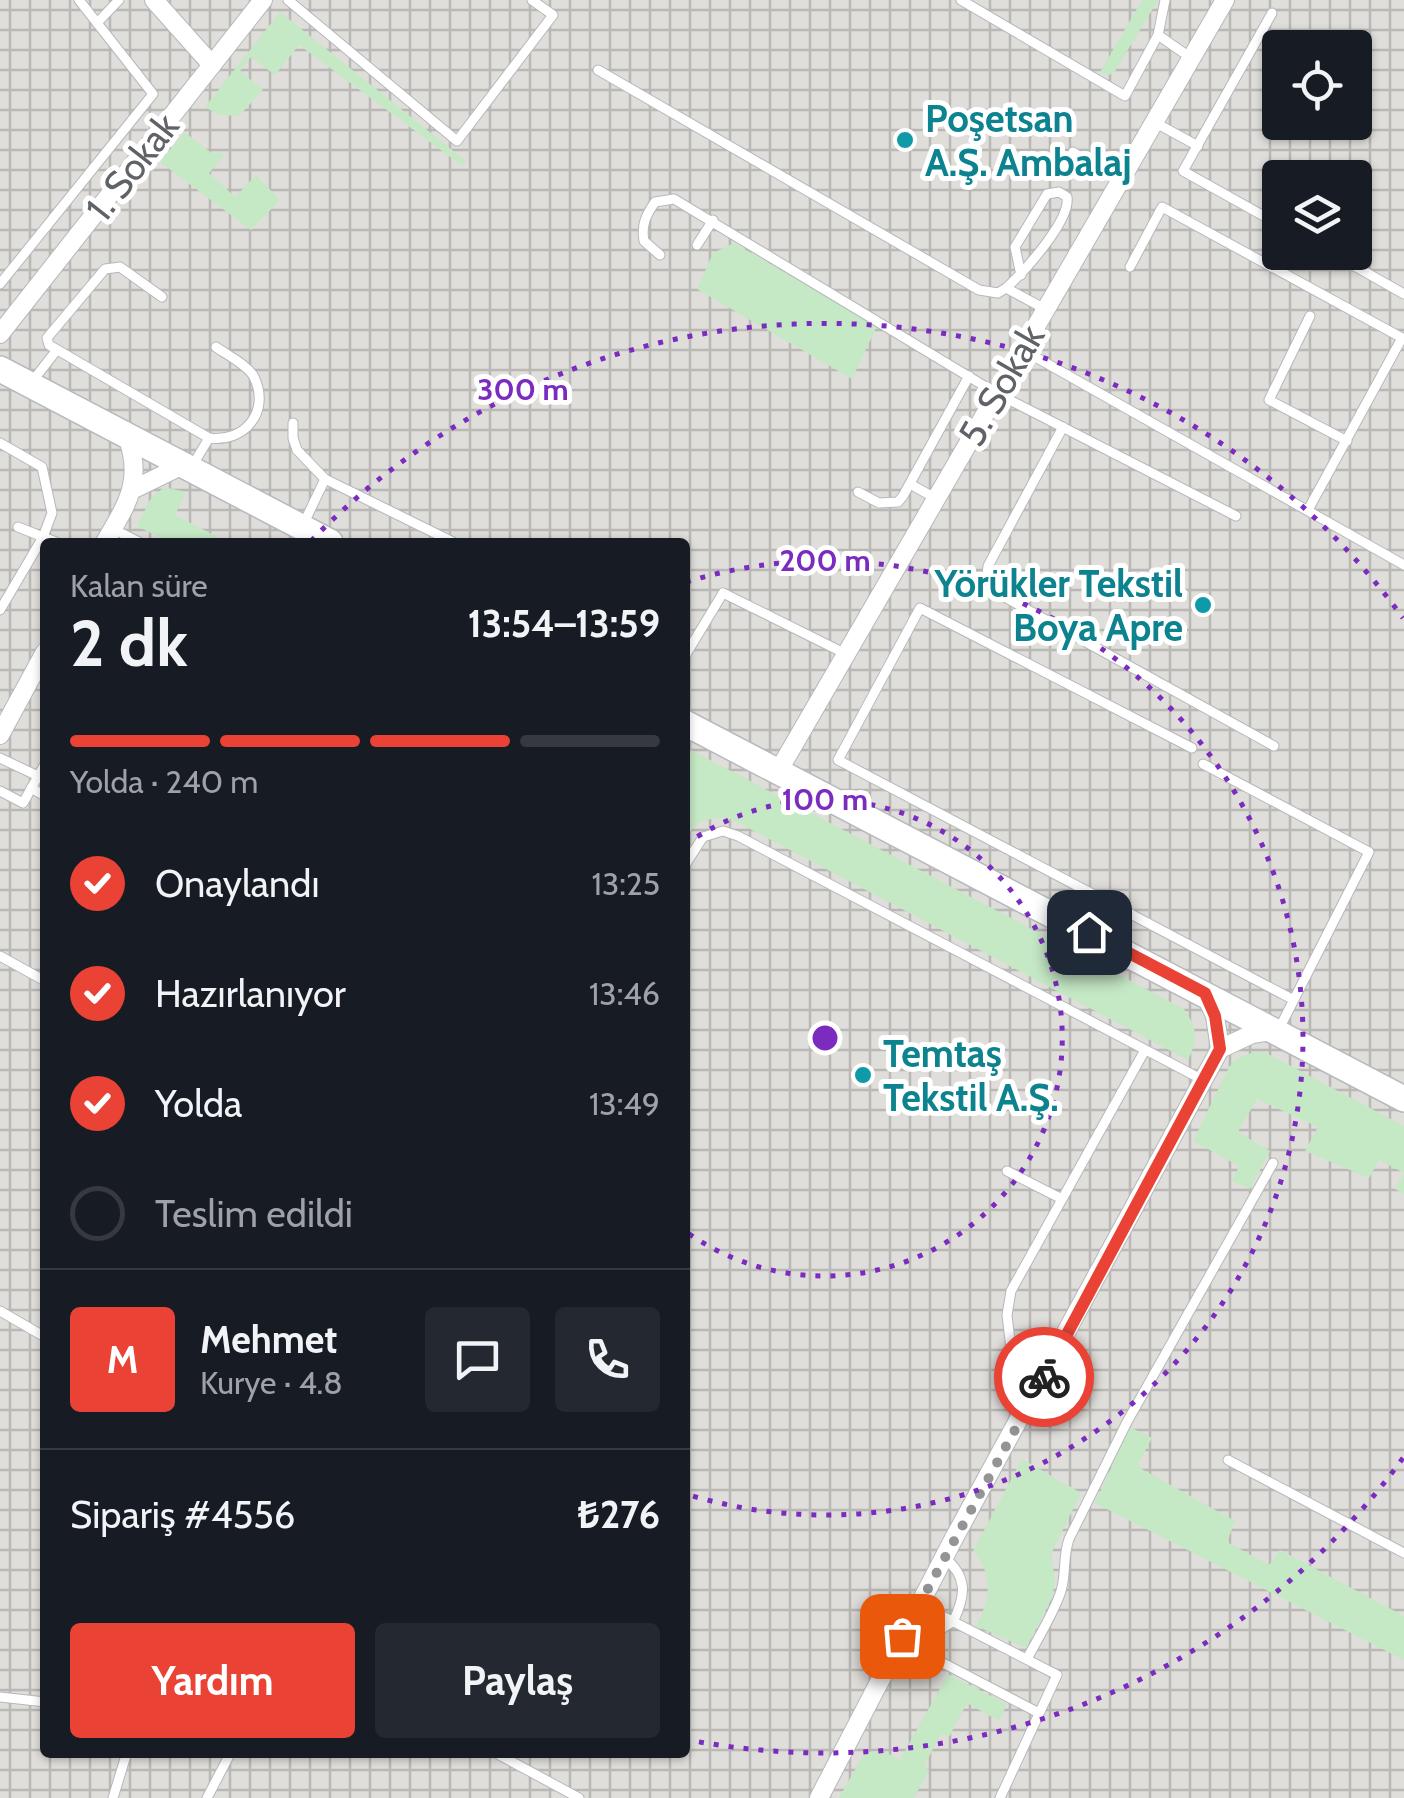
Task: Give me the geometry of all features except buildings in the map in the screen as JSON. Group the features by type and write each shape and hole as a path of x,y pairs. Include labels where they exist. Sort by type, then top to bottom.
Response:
{"street":[{"path":"154,0 212,66"},
{"name":"5. Sokak","path":"779,770 1224,0"},
{"name":"1. Sokak","path":"0,334 212,66 257,2"},
{"path":"0,369 322,538"},
{"path":"109,536 134,490 133,455 128,439"},
{"path":"134,490 185,469"},
{"path":"0,735 5,713 40,660"},
{"path":"690,726 1404,1099"},
{"path":"1205,993 1215,1016 1220,1049"},
{"path":"819,1798 944,1557 1220,1049 1252,1034 1278,1031"}],"lane":[{"path":"0,284 153,94 80,0"},
{"path":"98,23 119,0"},
{"path":"288,0 301,4 457,141 554,15 532,0"},
{"path":"961,0 1124,96 1158,35 1165,0"},
{"path":"1262,215 1183,171 1272,14"},
{"path":"1158,35 1191,58"},
{"path":"598,70 979,290 998,293 1020,275 1068,206 1066,196 1059,192 1047,194 1015,247 1020,275"},
{"path":"1154,122 1198,146"},
{"path":"1073,152 1119,182"},
{"path":"660,255 644,241 642,230 655,202 674,199 996,393 1236,516"},
{"path":"1130,267 1162,208 1403,338 1308,510"},
{"path":"697,245 714,220"},
{"path":"162,297 120,268 105,269 47,338 48,345 209,438 227,441 240,436 258,408 258,396 252,373 216,347"},
{"path":"1362,270 1404,294"},
{"path":"1006,288 1045,309"},
{"path":"1310,316 1270,400 1347,441"},
{"path":"1022,349 1404,564"},
{"path":"30,386 56,351"},
{"path":"858,492 879,503 898,502 969,376"},
{"path":"293,423 292,438 297,450 325,478 444,538"},
{"path":"1063,427 988,566 986,583 1274,746"},
{"path":"185,469 209,438"},
{"path":"0,443 42,468 52,513 43,536"},
{"path":"302,528 325,478"},
{"path":"910,484 935,498"},
{"path":"18,527 47,538"},
{"path":"0,610 40,541"},
{"path":"690,648 723,592 846,654"},
{"path":"1192,748 920,608 838,760 1292,999"},
{"path":"0,758 38,776"},
{"path":"1203,764 1369,852 1278,1031"},
{"path":"0,792 23,803 40,773"},
{"path":"31,788 40,793"},
{"path":"690,857 703,837 722,831 738,836 1202,1080"},
{"path":"0,956 40,977"},
{"path":"1037,1390 1014,1364 1008,1302 1145,1050"},
{"path":"1027,1659 1060,1594 1064,1579 1062,1558 1069,1539 1118,1439 1273,1163"},
{"path":"1006,1170 1062,1199"},
{"path":"0,1311 40,1334"},
{"path":"1228,1460 1404,1552"},
{"path":"944,1557 960,1573 965,1591 954,1622 942,1628 936,1637 934,1655 1039,1713"},
{"path":"920,1604 1057,1675 1000,1798"},
{"path":"0,1697 40,1701"},
{"path":"113,1798 125,1758"},
{"path":"207,1798 228,1758"},
{"path":"505,1758 579,1798"}],"shaded area":[{"path":"0,0 1404,0 1404,1798 0,1798"}],"green space":[{"path":"1142,0 1158,0 1114,73 1100,72"},
{"path":"280,12 467,162 461,165 299,45 275,75 251,57 240,71 263,90 239,116 219,115 205,107"},
{"path":"184,132 213,154 220,152 224,156 209,173 235,197 256,175 280,200 251,230 160,162"},
{"path":"734,243 877,326 852,379 697,289 713,253"},
{"path":"164,487 186,492 175,515 219,538 161,538 137,526 150,500"},
{"path":"690,752 1184,1009 1195,1034 1188,1060 733,820 705,820 690,832"},
{"path":"1256,1051 1404,1126 1404,1173 1379,1160 1369,1178 1305,1151 1318,1127 1257,1099 1238,1132 1270,1151 1250,1189 1232,1181 1239,1166 1193,1141 1229,1067 1236,1059"},
{"path":"1404,1173 1404,1194 1395,1189"},
{"path":"1130,1427 1152,1438 1139,1462 1140,1468 1235,1521 1227,1542 1269,1565 1280,1550 1404,1616 1404,1660 1095,1503"},
{"path":"1022,1459 1081,1493 1051,1554 1055,1581 1052,1598 1026,1648 976,1626 988,1588 984,1569 973,1551"},
{"path":"948,1674 1007,1704 999,1721 967,1703 949,1737 941,1734 924,1766 929,1770 914,1798 839,1798 865,1752 883,1751 900,1760"}],"way so far":[{"path":"902,1636 1044,1377"}],"place":[{"name":"Poşetsan A.Ş. Ambalaj","path":"905,140"},
{"name":"Yörükler Tekstil Boya Apre","path":"1203,605"},
{"name":"Temtaş Tekstil A.Ş.","path":"863,1075"}],"route":[{"path":"1044,1377 1220,1049 1215,1016 1205,993 1089,932"}]}
